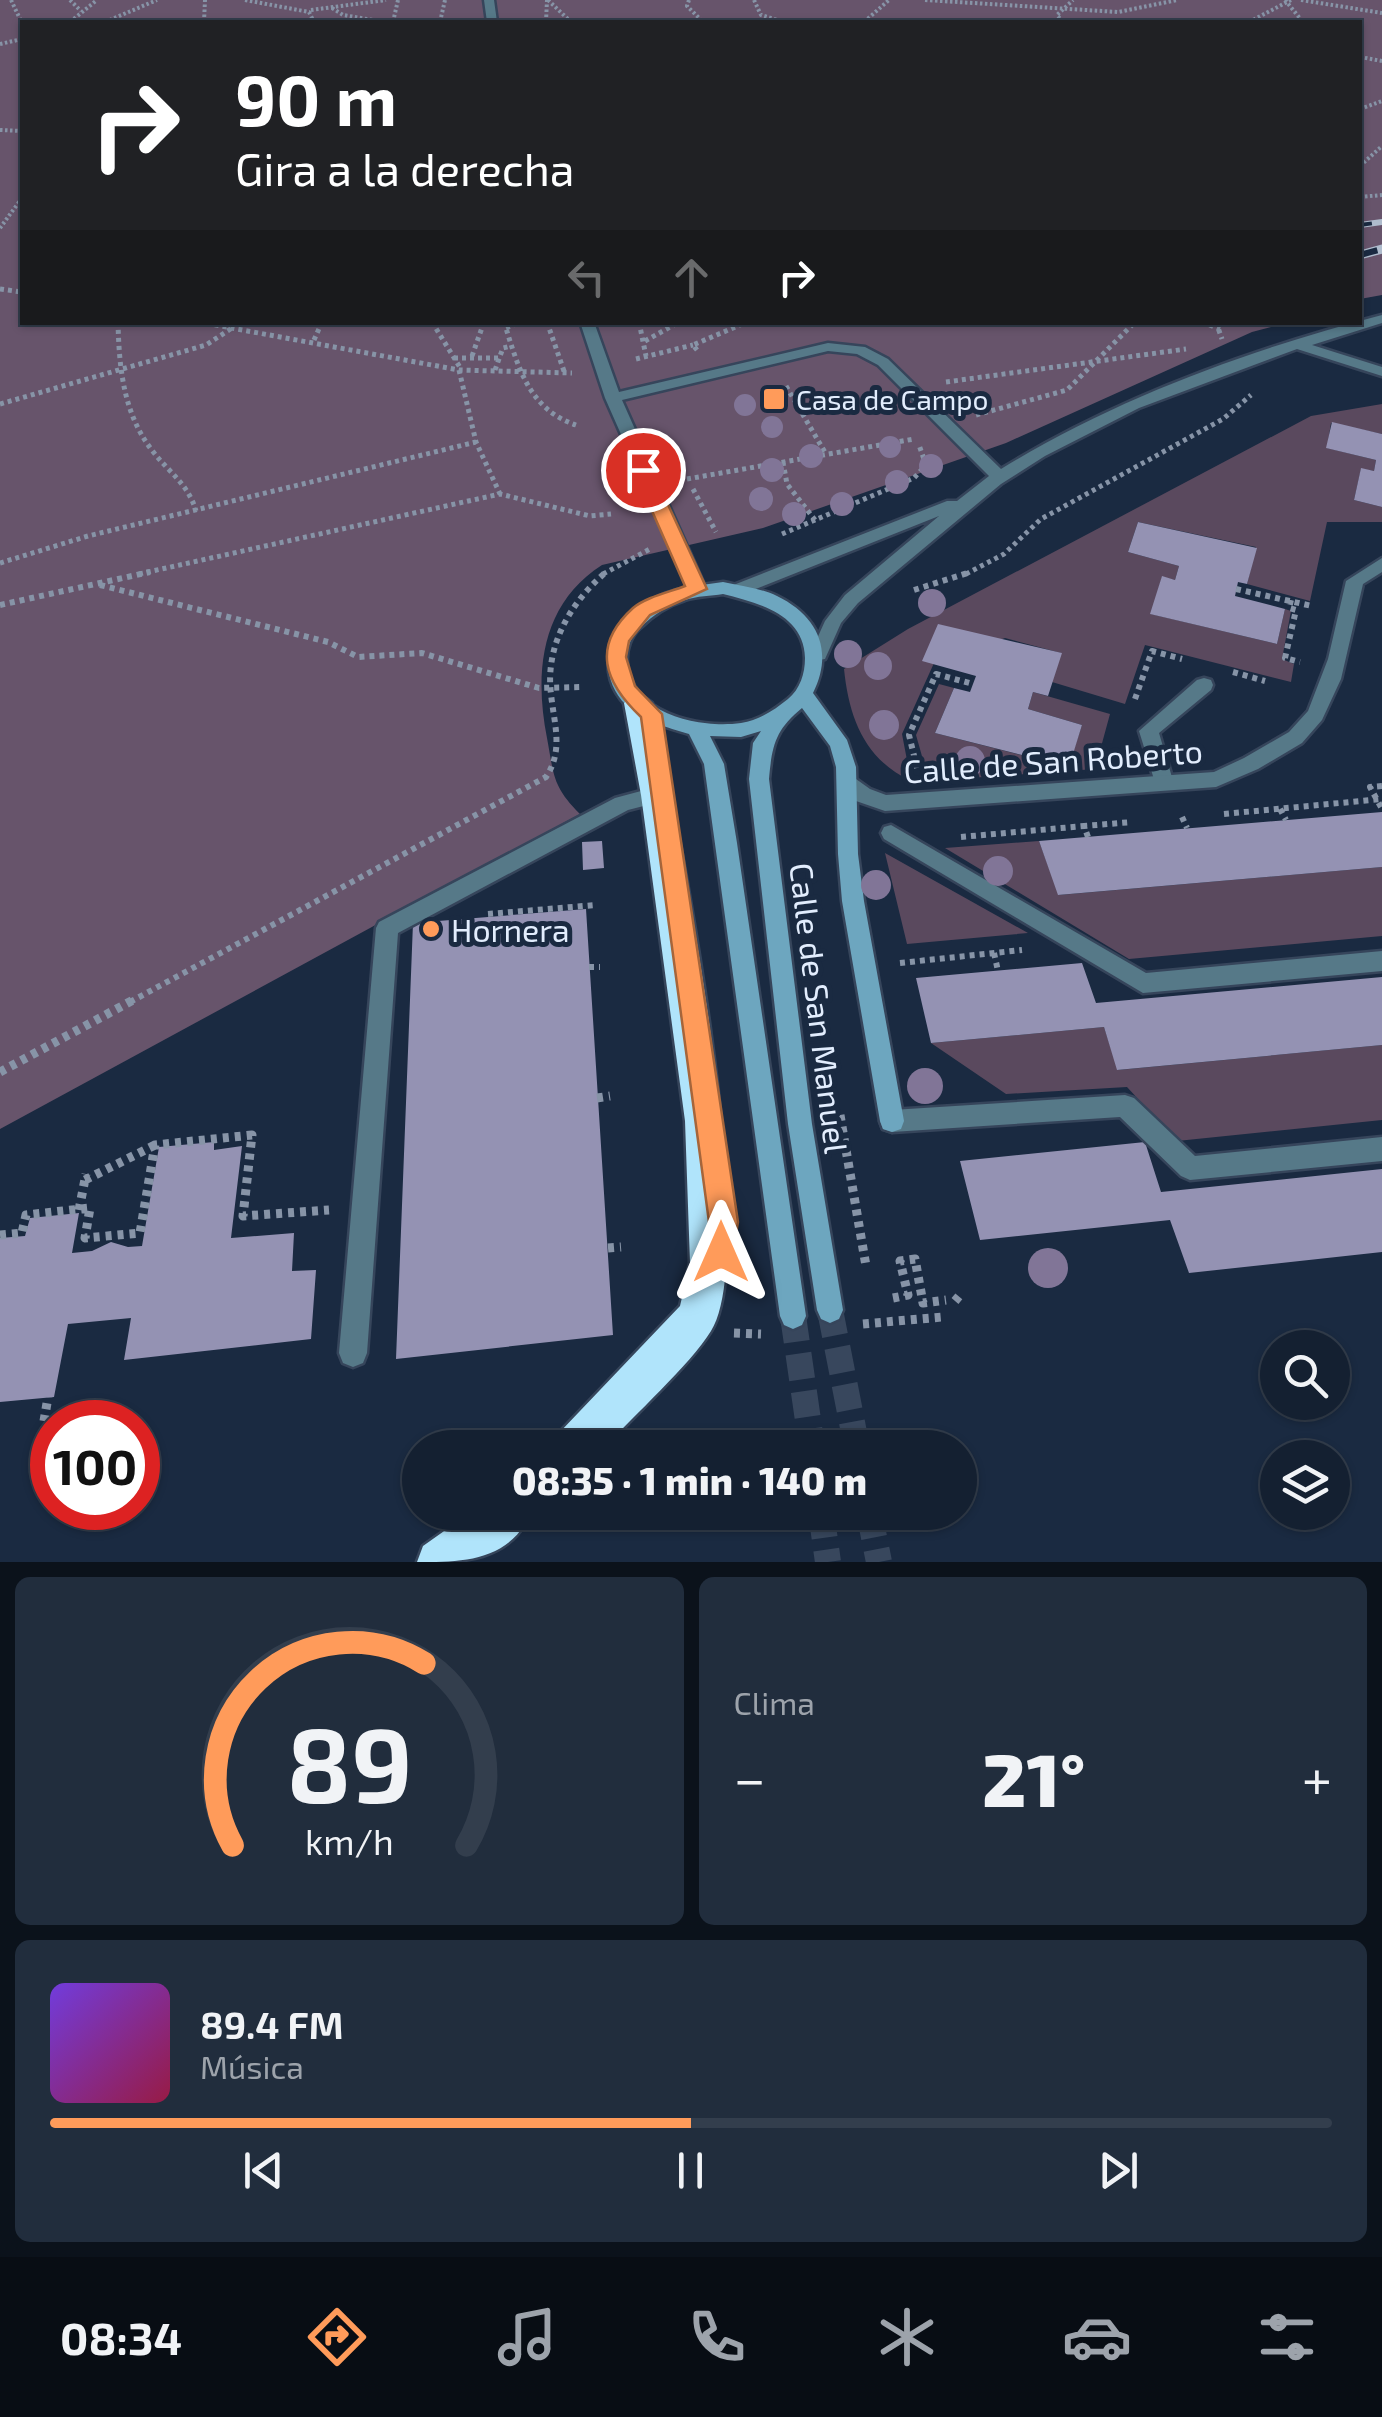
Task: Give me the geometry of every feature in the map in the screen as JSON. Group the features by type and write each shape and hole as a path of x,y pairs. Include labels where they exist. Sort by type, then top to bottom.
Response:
{"highway":[{"path":"591,1430 696,1317 710,1263 703,1121 644,708"},
{"path":"617,1430 672,1370 716,1310 723,1222 644,708"},
{"path":"439,1562 483,1530"},
{"path":"466,1562 504,1530"}],"street":[{"path":"588,325 613,398 697,589"},
{"path":"819,654 812,634 796,614 772,600 737,590 697,589 642,610 620,640 618,674 644,708 696,730 738,730 779,719 806,696 817,676 819,654 830,620 968,499 999,477 1110,418 1241,360 1361,325"},
{"path":"1295,344 1382,372"},
{"path":"613,398 828,347 872,354 999,477"},
{"path":"737,590 968,499"},
{"name":"Calle de San Roberto","path":"849,782 862,794 885,803 1216,779 1260,760 1307,727 1334,673 1355,581 1382,564"},
{"path":"1164,784 1149,731 1204,685"},
{"path":"806,696 818,722 842,749 849,782 845,830 858,944 892,1120 1125,1106 1190,1168 1382,1149"},
{"name":"Calle de San Manuel","path":"779,719 763,743 758,779 800,1124 830,1310"},
{"name":"Calle de San Manuel","path":"696,730 714,764 793,1316"},
{"path":"353,1353 387,928 622,804 656,795"},
{"path":"898,837 1143,982 1382,961"}],"path":[{"path":"70,0 81,11"},
{"path":"72,20 98,0"},
{"path":"110,20 157,0"},
{"path":"245,0 310,11 386,0"},
{"path":"313,20 310,11 314,0"},
{"path":"548,0 569,20"},
{"path":"689,0 686,6 701,20"},
{"path":"754,0 761,15 777,20"},
{"path":"866,20 888,0"},
{"path":"924,0 1118,12 1177,0"},
{"path":"1061,20 1057,15 1073,0"},
{"path":"1253,20 1288,0"},
{"path":"1302,0 1382,13"},
{"path":"330,8 342,15 373,20"},
{"path":"1362,164 1382,146"},
{"path":"0,228 20,201"},
{"path":"118,325 119,370 138,428 153,452 185,480 196,511"},
{"path":"219,325 269,329 460,370 564,374 584,370"},
{"path":"314,340 321,325"},
{"path":"434,325 460,370 476,442 500,494"},
{"path":"472,356 483,325"},
{"path":"505,325 518,370 534,396 567,423 576,425"},
{"path":"547,325 564,374"},
{"path":"640,325 646,356"},
{"path":"645,341 674,325"},
{"path":"625,361 693,345 739,325"},
{"path":"941,420 1067,390 1131,325"},
{"path":"1210,325 1222,330"},
{"path":"1218,325 1222,330 1221,346"},
{"path":"0,404 206,344 233,327"},
{"path":"693,345 699,354"},
{"path":"496,370 502,348 511,346"},
{"path":"911,390 1201,347"},
{"path":"454,358 499,358"},
{"path":"780,376 826,454"},
{"path":"896,594 961,577 1004,554 1042,519 1224,419 1254,393"},
{"path":"782,534 914,478 926,465 924,451 903,425"},
{"path":"716,532 687,479 914,438"},
{"path":"0,563 476,442"},
{"path":"784,462 787,484 815,520"},
{"path":"0,605 500,494 590,516 611,514"},
{"path":"0,1072 546,778 558,760 559,751 550,687 557,641 581,595 612,566 642,551"},
{"path":"99,585 328,642 358,658 422,653 550,687 580,687"},
{"path":"1236,589 1312,606"},
{"path":"1291,600 1290,608 1296,610 1285,658 1300,662"},
{"path":"919,781 910,735 936,674 973,684"},
{"path":"1382,786 1370,787 1380,799 1382,809"},
{"path":"1222,814 1380,799"},
{"path":"1280,808 1286,820"},
{"path":"1163,819 1202,816"},
{"path":"1182,817 1187,828"},
{"path":"898,837 1143,821"},
{"path":"1084,826 1088,837"},
{"path":"468,916 596,905"},
{"path":"879,965 1074,944"},
{"path":"994,953 998,971"},
{"path":"589,967 600,967"},
{"path":"597,1098 610,1096"},
{"path":"79,1210 86,1177 155,1145 252,1135 242,1216 365,1208"},
{"path":"0,1235 22,1233 26,1215 90,1208 84,1238 140,1233 155,1145"},
{"path":"608,1248 621,1247"},
{"path":"894,1298 908,1295 900,1261 915,1259 923,1303 954,1299"}],"shaded area":[{"name":"Casa de Campo","path":"0,0 1382,0 1382,295 1362,299 1362,20 20,20 20,325 1278,325 1252,332 1006,443 763,528 602,565 566,599 554,619 543,665 543,713 553,771 564,796 580,814 0,1129"},
{"path":"1382,404 1382,434 1331,423 1327,448 1376,460 1374,471 1361,469 1354,500 1382,507 1382,522 1327,522 1310,601 1247,584 1256,547 1138,522 1128,552 1179,566 1175,580 1162,577 1151,614 1277,644 1285,609 1291,611 1282,659 1294,664 1291,682 1145,645 1125,704 1052,682 1061,653 1005,638 934,663 902,734 911,781 870,749 855,720 844,669 908,629 1311,416"},
{"path":"939,684 954,688 935,733 1068,767 1082,725 1028,709 1033,692 1110,714 1095,769 929,781 916,735"},
{"path":"1039,841 1059,895 1382,867 1382,936 1129,959 945,848"},
{"path":"885,853 1028,933 907,944"},
{"path":"1104,1027 1118,1070 1382,1045 1382,1120 1177,1141 1127,1087 1006,1094 931,1043"}],"building":[{"path":"1332,422 1382,434 1382,507 1354,500 1361,468 1374,471 1376,460 1326,448"},
{"path":"1138,522 1257,548 1247,584 1238,582 1235,596 1285,609 1277,644 1150,614 1162,576 1175,580 1179,566 1128,552"},
{"path":"938,624 1062,653 1048,696 1033,692 1028,709 1082,725 1069,767 935,733 954,688 970,692 976,676 922,661"},
{"path":"1382,812 1382,867 1058,895 1039,841"},
{"path":"602,841 604,868 583,870 582,842"},
{"path":"586,909 613,1335 396,1359 413,923"},
{"path":"1082,963 1096,1003 1382,977 1382,1045 1117,1070 1104,1027 931,1043 916,978"},
{"path":"214,1142 214,1150 242,1146 231,1238 294,1233 292,1271 316,1270 311,1339 124,1360 131,1318 68,1324 54,1397 0,1402 0,1238 25,1236 30,1218 79,1213 72,1253 92,1251 111,1242 142,1246 159,1147"},
{"path":"1145,1142 1161,1192 1382,1169 1382,1252 1189,1273 1170,1220 980,1240 960,1161"}],"tunnel":[{"path":"830,1310 853,1430"},
{"path":"793,1316 809,1430"},
{"path":"824,1530 828,1562"},
{"path":"873,1530 879,1562"}],"railway":[{"path":"1362,225 1382,222"},
{"path":"1362,254 1382,249"}],"place":[{"name":"Casa de Campo","path":"774,399"},
{"name":"Hornera","path":"431,929"}],"route":[{"path":"643,470 697,589 642,610 628,624 616,657 618,674 626,690 651,714 723,1222 721,1252"}]}
